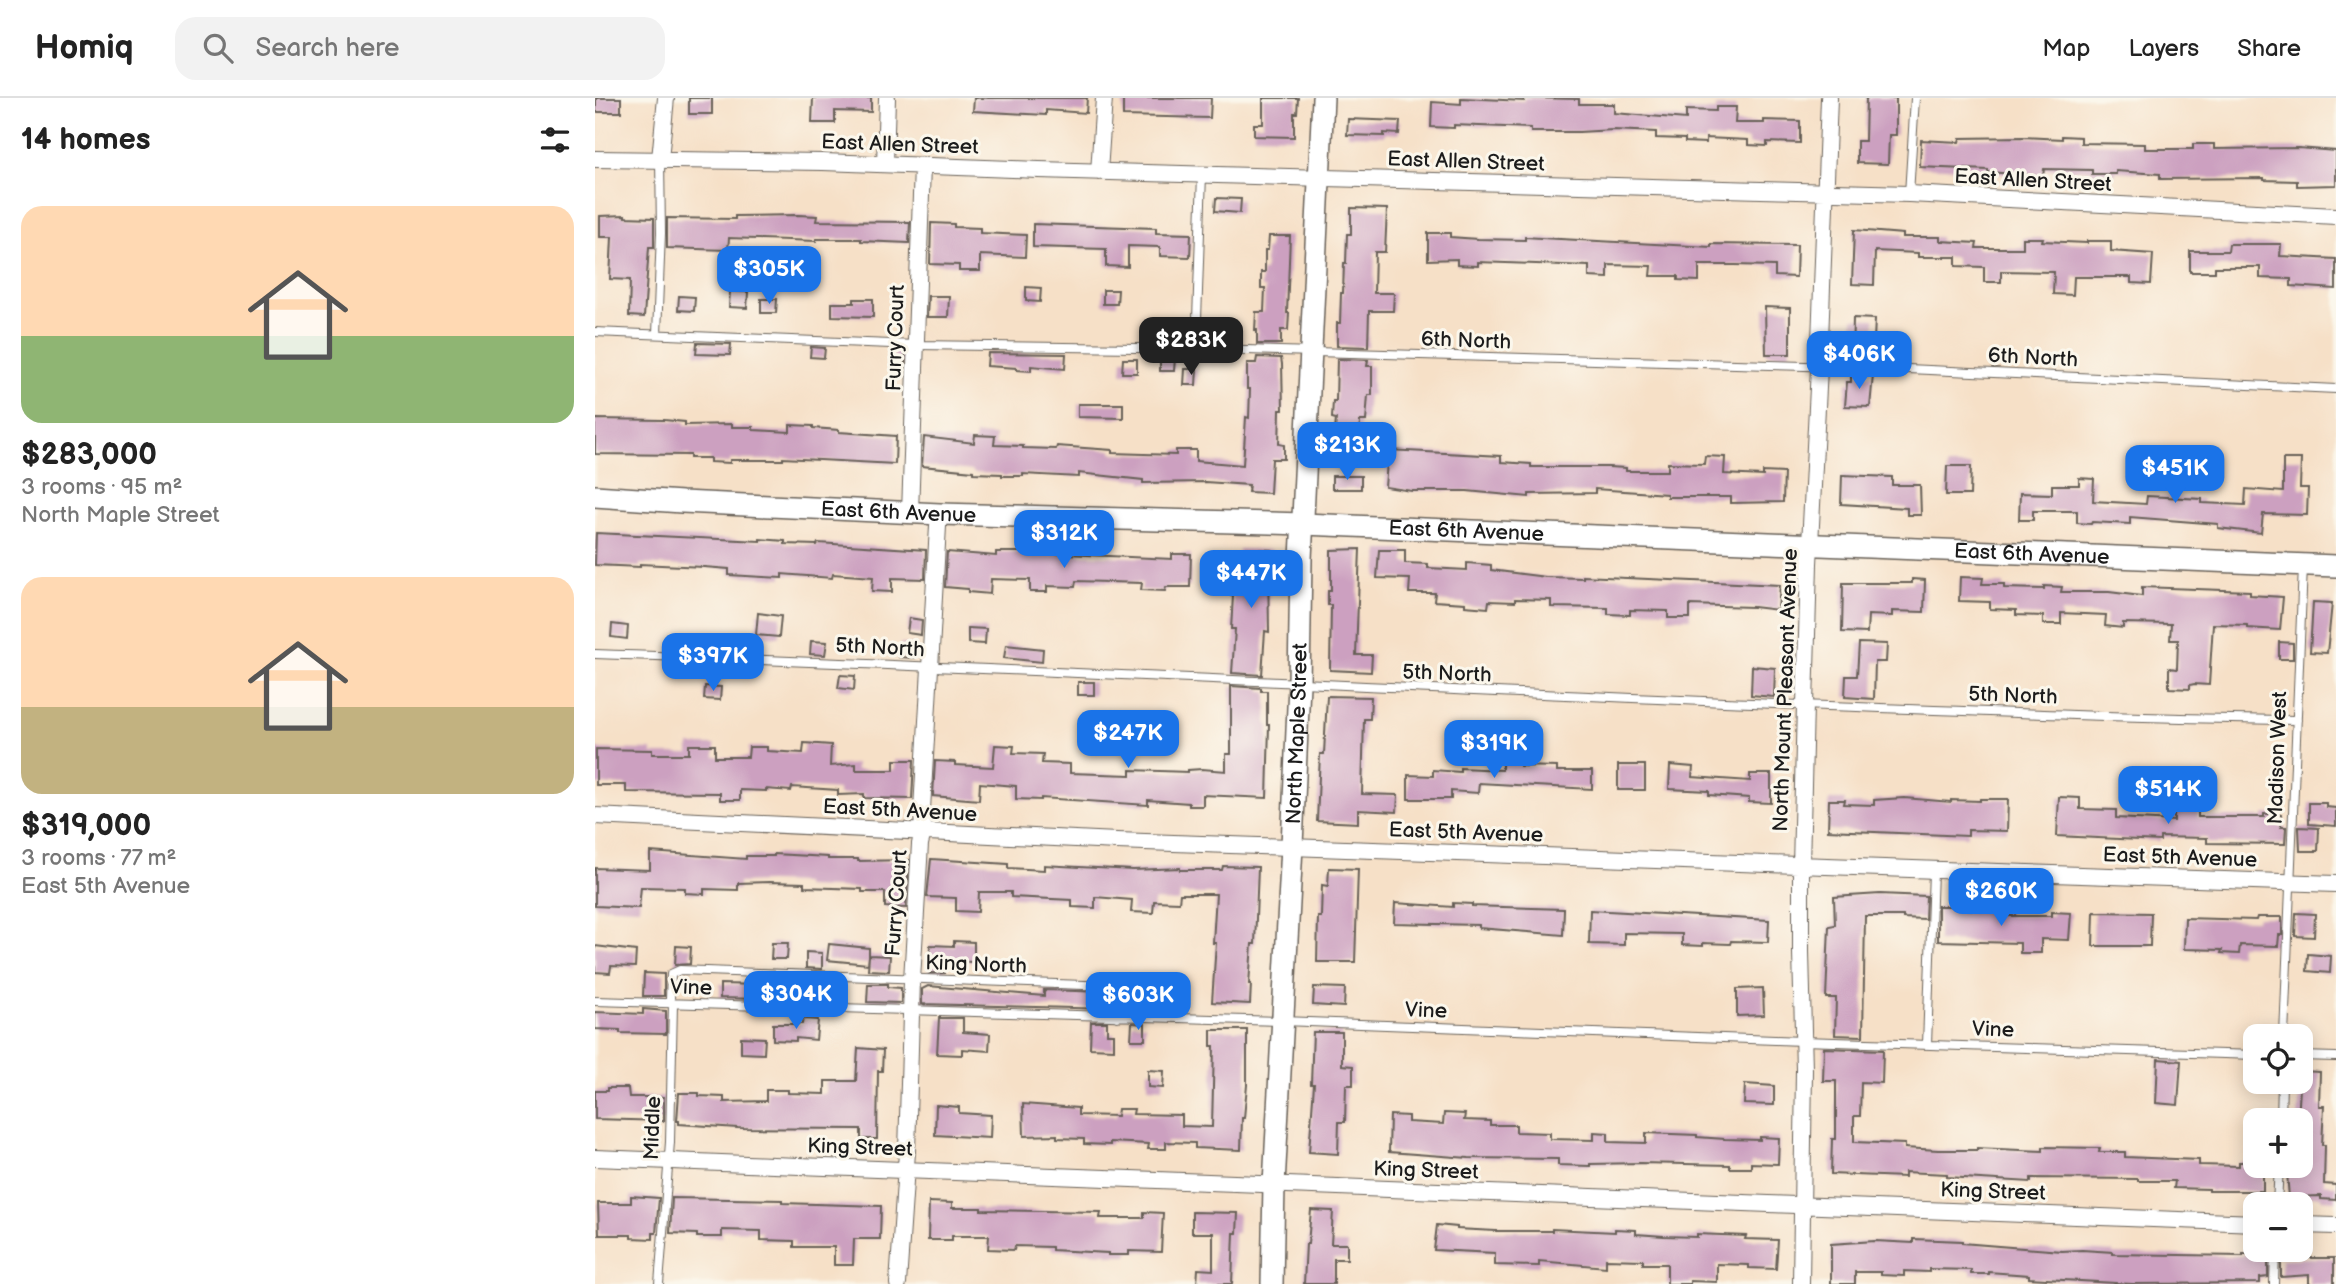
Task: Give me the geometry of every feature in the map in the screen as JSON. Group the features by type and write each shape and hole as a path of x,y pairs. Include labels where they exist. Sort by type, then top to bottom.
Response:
{"street":[{"path":"660,159 666,98"},
{"path":"885,164 887,98"},
{"path":"1099,172 1104,98"},
{"name":"North Maple Street","path":"1272,1284 1274,1185 1292,846 1310,353 1323,98"},
{"name":"North Mount Pleasant Avenue","path":"1801,1284 1801,866 1810,544 1829,98"},
{"name":"East Allen Street","path":"595,159 885,164 1909,194 2336,216"},
{"name":"Furry Court","path":"910,513 922,166"},
{"name":"East 6th Avenue","path":"595,496 910,513 1303,524 2336,566"},
{"name":"Furry Court","path":"898,1284 906,1170 912,980 920,844 923,832 929,667 940,514"},
{"name":"East 5th Avenue","path":"595,816 923,832 2336,884"},
{"name":"King Street","path":"595,1158 2243,1222"},
{"path":"2313,1225 2336,1226"}],"lane":[{"path":"1909,194 1915,98"},
{"path":"657,334 661,233 660,159"},
{"path":"1195,349 1202,174"},
{"name":"6th North","path":"595,332 916,345 1195,349 1922,369 2336,389"},
{"name":"Madison West","path":"2284,1024 2303,566"},
{"name":"5th North","path":"595,654 864,663 1805,705 2190,719 2297,720"},
{"path":"1927,1045 1933,871"},
{"name":"King North","path":"671,974 680,970 1112,986 1117,1017"},
{"name":"Middle","path":"659,1284 669,1161 673,1004 670,999 671,974"},
{"name":"Vine","path":"595,1001 1283,1021 2243,1055"},
{"path":"2313,1056 2336,1057"},
{"path":"2274,1284 2275,1262"}],"building":[{"path":"596,98 621,98 621,112 596,112"},
{"path":"689,98 712,98 712,114 689,114"},
{"path":"813,98 871,98 871,112 835,111 835,123 812,123"},
{"path":"974,98 1087,98 1086,113 1046,110 1046,115 973,111"},
{"path":"1123,98 1211,98 1210,118 1123,116"},
{"path":"1263,98 1298,98 1297,113 1294,113 1294,137 1254,136 1254,124 1263,124"},
{"path":"1461,98 1524,101 1524,98 1579,99 1579,104 1614,104 1614,113 1686,119 1686,110 1716,111 1716,107 1736,107 1735,123 1764,123 1764,120 1800,121 1800,143 1767,142 1767,146 1748,145 1748,140 1706,138 1706,143 1685,142 1685,139 1656,138 1656,132 1613,130 1531,132 1531,128 1454,125 1454,128 1431,127 1432,102 1461,104"},
{"path":"1866,98 1896,98 1896,135 1889,135 1888,164 1857,163 1857,141 1865,141"},
{"path":"1348,119 1400,121 1399,134 1347,135"},
{"path":"2062,136 2081,137 2081,143 2145,144 2145,149 2193,149 2193,144 2214,144 2214,149 2298,148 2336,151 2336,185 2297,186 2297,181 2264,178 2160,179 2160,174 2116,171 2116,174 2092,174 2092,170 2044,169 2043,176 1920,167 1921,140 1959,142 1960,138 2062,139"},
{"path":"1216,198 1241,199 1240,213 1215,211"},
{"path":"1351,208 1387,209 1385,252 1375,252 1374,293 1394,293 1393,311 1369,311 1368,347 1337,346 1347,234 1351,234"},
{"path":"600,216 654,218 654,247 649,247 644,317 629,316 630,280 610,279 612,237 600,237"},
{"path":"735,216 817,216 816,221 910,222 909,243 861,239 816,241 729,238 728,250 667,248 667,218 735,219"},
{"path":"931,223 980,228 980,233 1026,235 1025,257 980,255 980,271 959,271 959,265 930,264"},
{"path":"1033,224 1156,228 1156,233 1191,234 1190,257 1160,256 1160,247 1128,246 1128,267 1106,266 1106,249 1033,247"},
{"path":"1854,230 1903,234 1903,237 1940,237 1940,241 1977,243 1976,248 2023,248 2023,238 2087,243 2111,241 2111,251 2153,254 2151,284 2131,283 2131,277 2074,277 2073,295 2053,294 2054,272 2001,271 2001,282 1984,282 1984,267 1956,266 1956,257 1918,257 1918,253 1875,251 1874,285 1852,284"},
{"path":"1428,233 1450,233 1450,237 1478,239 1525,240 1525,237 1711,247 1711,244 1797,245 1796,277 1775,276 1775,266 1699,265 1699,281 1678,280 1678,276 1650,276 1651,266 1608,265 1608,278 1589,277 1589,266 1478,262 1478,266 1457,265 1457,259 1428,260"},
{"path":"1269,236 1290,236 1288,330 1281,330 1281,344 1257,344 1256,312 1264,312 1265,288 1261,288 1261,272 1265,272 1265,250 1268,250"},
{"path":"2229,244 2281,244 2280,256 2336,259 2336,289 2291,286 2291,279 2260,278 2260,267 2215,267 2215,272 2190,272 2190,251 2228,251"},
{"path":"1026,287 1041,288 1040,302 1026,301"},
{"path":"1103,290 1118,290 1117,304 1103,304"},
{"path":"730,291 748,292 747,308 729,307"},
{"path":"679,296 695,297 694,311 678,310"},
{"path":"928,296 949,296 948,317 927,317"},
{"path":"761,299 777,299 776,313 761,313"},
{"path":"854,299 873,299 873,317 832,316 832,303 854,303"},
{"path":"1765,307 1790,308 1790,354 1766,354"},
{"path":"1853,318 1875,319 1873,361 1852,361"},
{"path":"1207,327 1220,327 1220,342 1206,342"},
{"path":"697,343 731,344 730,355 696,354"},
{"path":"811,347 825,348 824,358 810,357"},
{"path":"894,351 905,351 905,363 894,362"},
{"path":"988,353 1066,354 1065,369 1031,366 1031,371 987,366"},
{"path":"1160,357 1175,358 1174,371 1160,371"},
{"path":"1257,357 1281,358 1282,364 1283,410 1280,410 1279,444 1284,445 1284,459 1272,459 1270,493 1248,492 1249,485 1205,482 1143,483 1143,480 1079,473 1079,477 1023,474 1002,476 922,466 924,437 974,443 975,435 995,436 994,445 1023,448 1056,449 1057,446 1112,450 1112,453 1176,455 1176,450 1196,450 1196,461 1243,465 1246,417 1249,418 1247,363 1256,363"},
{"path":"1123,359 1137,359 1137,373 1122,373"},
{"path":"1337,359 1368,360 1367,366 1372,366 1372,395 1368,395 1366,421 1360,421 1359,446 1334,444 1336,419 1332,418 1333,401 1336,401"},
{"path":"1185,369 1197,369 1196,385 1184,385"},
{"path":"1851,374 1873,375 1870,407 1845,406 1847,382 1851,382"},
{"path":"1078,404 1123,404 1123,418 1078,417"},
{"path":"595,419 664,420 685,422 685,425 732,424 732,427 753,427 753,430 790,432 790,425 813,426 839,432 896,436 895,464 783,458 730,460 730,463 710,462 710,458 690,458 690,455 595,454"},
{"path":"1388,450 1501,456 1501,462 1531,464 1531,467 1608,467 1626,468 1626,471 1668,471 1668,463 1704,464 1705,456 1725,457 1724,474 1763,476 1763,472 1784,473 1783,502 1731,503 1731,497 1667,497 1667,494 1595,489 1595,493 1529,494 1529,497 1467,491 1412,491 1385,487"},
{"path":"2283,459 2301,459 2300,488 2308,488 2307,515 2263,514 2261,533 2218,528 2218,524 2130,517 2130,524 2077,523 2077,511 2033,511 2033,520 2019,520 2020,493 2052,494 2052,485 2079,485 2079,478 2094,479 2093,501 2146,504 2147,496 2245,505 2246,489 2283,492"},
{"path":"1947,466 1971,466 1970,495 1946,495"},
{"path":"1842,475 1892,477 1892,485 1920,485 1921,515 1907,515 1907,508 1841,504"},
{"path":"1332,476 1361,476 1361,489 1332,489"},
{"path":"596,533 760,539 785,541 785,544 818,543 926,550 925,579 892,578 892,592 872,591 873,577 833,574 832,578 782,574 782,578 729,575 729,569 704,567 595,565"},
{"path":"1239,549 1272,550 1272,567 1268,567 1269,632 1265,631 1262,675 1232,673 1235,629 1231,629 1231,581 1237,581"},
{"path":"1360,549 1356,655 1372,655 1371,672 1330,670 1331,605 1328,605 1328,591 1331,591 1331,550"},
{"path":"1379,550 1405,550 1405,563 1428,564 1428,568 1467,570 1467,563 1491,565 1491,570 1546,577 1583,576 1780,585 1778,610 1690,605 1690,618 1668,618 1668,611 1630,610 1630,615 1608,614 1608,608 1551,607 1551,600 1489,601 1488,608 1465,606 1465,603 1434,601 1435,593 1409,593 1410,579 1377,578"},
{"path":"947,552 996,556 996,552 1023,552 1172,559 1172,554 1191,554 1190,587 1166,587 1165,591 1141,590 1142,583 1076,581 1075,587 1047,586 1047,592 1030,592 1030,580 991,579 990,594 968,592 968,589 945,587"},
{"path":"1960,577 1983,578 1982,584 2004,584 2004,588 2062,587 2061,592 2109,592 2142,596 2142,587 2250,591 2250,595 2283,597 2280,630 2213,624 2209,685 2194,684 2190,685 2190,689 2169,688 2169,668 2177,669 2178,640 2170,640 2171,624 2123,623 2123,628 2105,626 2106,615 2061,613 2061,624 2043,624 2043,616 2016,615 2016,610 1990,609 1990,602 1959,601"},
{"path":"1912,579 1925,580 1924,612 1892,611 1892,616 1868,615 1867,633 1842,632 1843,583 1912,583"},
{"path":"2313,602 2332,603 2327,653 2310,652"},
{"path":"758,613 781,616 779,637 756,635"},
{"path":"909,618 922,620 921,635 907,633"},
{"path":"612,624 628,626 627,639 611,637"},
{"path":"968,628 986,629 985,644 968,643"},
{"path":"811,641 827,642 825,655 810,654"},
{"path":"2279,642 2293,643 2293,659 2279,659"},
{"path":"1859,643 1887,644 1886,662 1875,662 1874,699 1845,697 1846,676 1857,676"},
{"path":"900,644 916,645 915,658 899,657"},
{"path":"1006,645 1043,649 1042,662 1004,658"},
{"path":"1752,666 1775,668 1774,697 1751,695"},
{"path":"840,675 855,676 854,690 838,688"},
{"path":"1078,682 1094,682 1094,695 1078,695"},
{"path":"705,686 721,687 720,700 704,699"},
{"path":"1231,686 1261,688 1261,691 1267,691 1267,798 1203,795 1203,806 1148,800 1148,805 1041,798 1016,799 1016,786 980,783 979,800 933,796 935,761 993,767 995,745 1014,746 1013,753 1043,754 1042,763 1070,764 1070,773 1131,775 1131,770 1226,771 1226,754 1231,754"},
{"path":"1327,696 1371,697 1370,719 1364,719 1362,794 1398,795 1397,812 1358,810 1358,823 1317,821 1320,754 1324,754"},
{"path":"804,743 831,745 830,766 856,764 856,770 894,770 894,760 914,760 912,799 864,798 864,794 838,795 838,790 792,787 791,791 740,790 740,800 720,800 720,793 626,792 626,785 596,785 596,749 689,754 689,745 715,745 715,757 748,757 749,747 803,753"},
{"path":"1502,756 1521,757 1520,766 1557,767 1557,771 1592,771 1592,789 1479,783 1478,793 1451,791 1451,799 1408,799 1408,775 1433,776 1433,770 1460,772 1460,768 1502,770"},
{"path":"1618,765 1645,765 1645,790 1618,790"},
{"path":"1670,765 1693,767 1692,777 1750,781 1750,774 1771,774 1771,803 1749,802 1749,798 1709,795 1709,791 1669,789"},
{"path":"2059,797 2080,798 2080,809 2116,810 2116,818 2174,821 2174,809 2198,809 2198,817 2264,817 2264,814 2281,814 2281,827 2286,827 2285,844 2207,843 2207,838 2160,837 2160,841 2057,836"},
{"path":"1904,798 1951,802 2008,799 2007,831 1968,830 1968,836 1828,830 1829,800 1845,800 1844,804 1874,805 1874,800"},
{"path":"2309,803 2326,803 2326,807 2336,808 2336,826 2309,824"},
{"path":"2299,827 2319,828 2318,851 2300,851"},
{"path":"650,852 746,859 746,856 774,854 858,861 909,860 906,908 885,907 885,892 769,882 738,883 738,890 704,889 704,894 685,893 685,888 641,887 639,908 595,906 595,868 650,870"},
{"path":"931,859 1008,864 1008,868 1044,870 1044,865 1133,870 1222,870 1223,866 1258,867 1255,944 1252,944 1249,984 1250,1004 1212,1002 1216,894 1180,894 1179,902 1154,901 1153,913 1131,912 1132,900 1095,897 1095,908 1072,907 1072,900 1011,897 1011,892 979,892 978,912 956,911 956,898 927,897"},
{"path":"1329,868 1358,869 1355,962 1317,962 1322,885 1328,886"},
{"path":"1880,894 1926,896 1925,919 1865,916 1863,1036 1835,1035 1836,998 1826,998 1829,926 1835,925 1834,897"},
{"path":"1395,903 1564,909 1563,935 1479,928 1479,925 1394,923"},
{"path":"1938,906 2009,911 2009,916 2071,913 2069,940 2041,939 2041,953 2020,953 2020,943 1938,941"},
{"path":"1590,910 1769,920 1768,942 1731,941 1730,944 1682,945 1682,934 1624,933 1624,945 1589,944"},
{"path":"2094,912 2151,913 2150,946 2093,946"},
{"path":"2296,913 2315,914 2314,937 2295,936"},
{"path":"2257,917 2282,917 2282,935 2279,935 2278,946 2240,945 2239,954 2221,953 2222,950 2184,949 2185,918 2256,920"},
{"path":"954,941 974,942 974,962 945,961 945,973 929,973 930,945 954,946"},
{"path":"772,943 788,943 787,959 771,959"},
{"path":"829,944 869,948 869,955 890,956 889,971 868,970 869,956 868,964 827,960"},
{"path":"595,946 636,951 635,967 611,966 610,973 595,972"},
{"path":"676,946 691,947 690,964 675,965"},
{"path":"806,952 822,953 822,969 806,968"},
{"path":"2308,954 2331,956 2330,973 2307,971"},
{"path":"644,973 664,974 664,996 643,996"},
{"path":"720,984 762,985 762,999 720,998"},
{"path":"868,984 888,984 888,987 901,988 901,1003 867,1002"},
{"path":"928,986 1044,996 1044,990 1107,992 1110,1009 922,1004 922,989"},
{"path":"1314,987 1345,988 1344,1007 1313,1005"},
{"path":"1763,988 1764,1015 1737,1016 1737,989"},
{"path":"1120,992 1146,993 1146,997 1165,998 1165,1011 1123,1010"},
{"path":"643,1009 666,1011 666,1034 620,1033 620,1030 595,1029 595,1012 643,1014"},
{"path":"939,1018 963,1018 963,1032 990,1034 989,1051 962,1049 962,1055 937,1054"},
{"path":"803,1019 818,1020 816,1040 773,1040 773,1024 802,1024"},
{"path":"1091,1022 1107,1022 1107,1034 1114,1034 1114,1049 1090,1048"},
{"path":"1132,1023 1145,1024 1145,1040 1131,1040"},
{"path":"1211,1030 1247,1030 1247,1085 1241,1150 1195,1148 1195,1143 1166,1142 1166,1149 1148,1149 1149,1144 1084,1144 1084,1139 1057,1138 1057,1135 1024,1136 1023,1104 1078,1108 1078,1115 1117,1116 1118,1109 1134,1109 1133,1114 1182,1115 1182,1126 1212,1127 1214,1046 1211,1046"},
{"path":"1313,1032 1342,1032 1342,1065 1353,1066 1353,1085 1346,1085 1345,1122 1339,1122 1338,1154 1309,1152 1314,1084 1311,1084"},
{"path":"741,1037 765,1038 764,1054 741,1053"},
{"path":"858,1048 883,1050 882,1071 878,1071 877,1139 861,1139 861,1129 738,1128 679,1124 677,1121 679,1093 724,1097 724,1102 766,1101 766,1090 825,1094 825,1081 856,1081"},
{"path":"1824,1048 1883,1050 1882,1083 1861,1082 1860,1116 1854,1116 1854,1142 1905,1144 1905,1148 1938,1150 1977,1148 2043,1151 2043,1147 2100,1148 2099,1152 2125,1152 2125,1157 2199,1160 2199,1165 2239,1166 2239,1162 2243,1162 2243,1178 2263,1178 2263,1191 2174,1188 2175,1181 2138,1179 2031,1178 2031,1182 1905,1172 1905,1177 1831,1174 1832,1139 1836,1139 1836,1081 1823,1081"},
{"path":"2158,1059 2181,1061 2178,1105 2156,1103"},
{"path":"1148,1070 1164,1071 1163,1088 1148,1087"},
{"path":"2313,1072 2320,1072 2319,1106 2324,1106 2324,1184 2336,1185 2336,1200 2313,1196 2313,1192 2289,1192 2287,1178 2313,1178 2313,1108 2299,1108 2300,1094 2313,1094"},
{"path":"1745,1084 1774,1086 1774,1105 1744,1104"},
{"path":"607,1088 628,1088 629,1097 664,1097 664,1121 595,1119 595,1091 607,1091"},
{"path":"936,1105 959,1107 959,1113 991,1115 990,1138 935,1135"},
{"path":"1444,1113 1465,1114 1464,1120 1490,1121 1490,1125 1516,1125 1516,1132 1550,1133 1550,1139 1594,1140 1594,1132 1608,1133 1608,1142 1646,1143 1646,1133 1725,1139 1779,1138 1778,1164 1751,1163 1751,1168 1640,1163 1590,1166 1558,1165 1558,1159 1469,1158 1389,1152 1390,1115 1408,1116 1408,1122 1443,1124"},
{"path":"631,1196 659,1198 653,1239 631,1238 631,1235 599,1235 598,1203 631,1203"},
{"path":"672,1198 782,1200 782,1203 881,1206 880,1239 854,1239 853,1265 834,1265 834,1247 794,1247 794,1241 761,1240 761,1231 722,1230 722,1237 670,1233"},
{"path":"929,1202 952,1203 952,1208 981,1210 1101,1212 1100,1218 1144,1218 1144,1212 1163,1213 1161,1252 1129,1251 1129,1255 1108,1255 1052,1250 1052,1247 1015,1246 1014,1250 988,1249 989,1236 952,1236 952,1240 928,1240"},
{"path":"1311,1210 1333,1211 1331,1244 1347,1244 1347,1259 1334,1259 1334,1284 1304,1284"},
{"path":"1192,1212 1238,1213 1237,1233 1234,1233 1232,1284 1197,1284 1198,1269 1213,1270 1213,1233 1192,1233"},
{"path":"1437,1225 1496,1231 1552,1229 1615,1232 1615,1229 1664,1236 1697,1237 1697,1234 1778,1240 1776,1269 1717,1264 1717,1282 1667,1284 1667,1264 1643,1264 1643,1260 1606,1259 1606,1267 1539,1261 1539,1266 1495,1265 1495,1253 1434,1250"},
{"path":"1913,1239 2113,1254 2243,1256 2243,1262 2268,1262 2268,1277 2260,1278 2260,1283 2133,1284 1929,1269 1929,1272 1904,1271 1904,1276 1881,1275 1881,1272 1855,1272 1855,1284 1831,1284 1831,1244 1875,1241 1913,1243"},
{"path":"2313,1258 2334,1258 2334,1284 2309,1284 2309,1275 2281,1277 2281,1262 2313,1262"}]}
